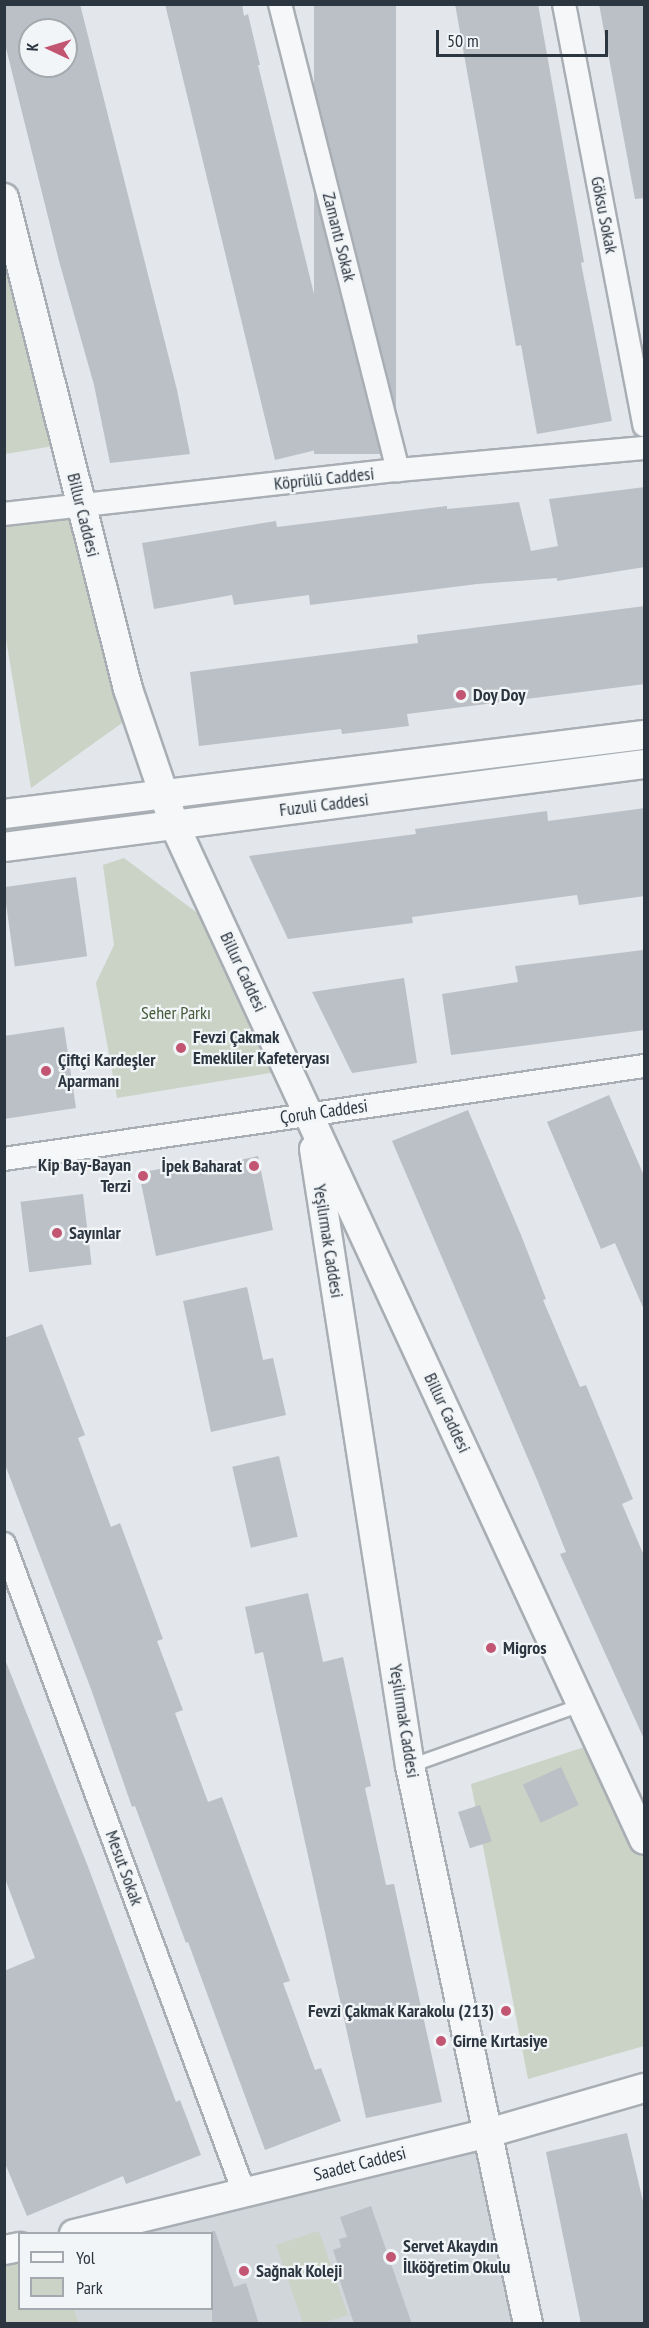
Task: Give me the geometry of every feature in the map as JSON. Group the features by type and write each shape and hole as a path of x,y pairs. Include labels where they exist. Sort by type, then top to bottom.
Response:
{"street":[{"name":"Zamantı Sokak","path":"280,4 398,470"},
{"name":"Göksu Sokak","path":"564,4 645,424"},
{"name":"Billur Caddesi","path":"4,198 128,689 174,824 645,1840"},
{"name":"Köprülü Caddesi","path":"4,514 398,470 645,448"},
{"name":"Fuzuli Caddesi","path":"4,814 645,735"},
{"name":"Fuzuli Caddesi","path":"4,847 645,764"},
{"name":"Çoruh Caddesi","path":"4,1159 645,1066"},
{"name":"Yeşilırmak Caddesi","path":"308,1114 410,1766 528,2324"},
{"name":"Mesut Sokak","path":"4,1545 244,2192"},
{"name":"Saadet Caddesi","path":"82,2232 488,2133 645,2088"}],"lane":[{"path":"410,1766 582,1705"}],"shaded area":[{"name":"Servet Akaydın İlköğretim Okulu","path":"487,2144 525,2323 79,2324 74,2310 213,2310 213,2232 103,2232"}],"green space":[{"path":"4,195 66,444 5,454 4,454"},
{"path":"80,512 119,675 122,723 31,788 5,633 4,523"},
{"name":"Seher Parkı","path":"124,858 224,933 276,1072 117,1098 96,983 114,945 103,865"},
{"path":"603,1741 644,1833 644,2046 528,2079 471,1784"},
{"path":"319,2231 348,2315 322,2323 303,2323 276,2245"},
{"path":"18,2255 18,2310 74,2310 79,2323 5,2323 4,2259"}],"building":[{"path":"4,4 80,4 177,390 190,454 110,463 94,385 59,261 4,40"},
{"path":"165,4 242,4 244,16 248,14 260,65 258,65 335,380 342,379 357,440 275,460"},
{"path":"314,4 396,4 396,454 314,454"},
{"path":"455,4 538,4 584,262 581,263 612,421 537,434 521,345 516,346"},
{"path":"599,4 645,4 645,198 635,199"},
{"path":"645,487 645,567 557,581 557,578 477,584 310,605 309,595 234,605 232,595 154,609 142,543 276,521 277,527 447,506 447,509 519,502 531,551 558,546 549,499"},
{"path":"645,606 645,684 407,714 409,726 342,734 341,729 199,746 190,672 418,643 417,635"},
{"path":"645,808 645,896 579,905 577,895 412,917 413,923 288,939 249,856 416,834 415,829 547,811 548,821"},
{"path":"76,877 87,956 15,966 4,887"},
{"path":"643,950 645,1030 451,1055 442,994 518,982 515,966"},
{"path":"404,978 417,1063 352,1073 312,992"},
{"name":"Çiftçi Kardeşler Aparmanı","path":"64,1027 76,1108 4,1119 4,1036"},
{"path":"609,1095 645,1178 645,1312 615,1243 601,1249 547,1122"},
{"path":"468,1110 521,1235 546,1299 543,1300 580,1387 586,1385 633,1499 622,1504 645,1558 644,1739 560,1554 566,1552 538,1482 392,1141"},
{"path":"258,1156 273,1230 156,1256 139,1173 190,1163 192,1170"},
{"path":"83,1194 92,1264 29,1272 20,1202"},
{"path":"247,1287 263,1360 273,1358 286,1415 211,1432 183,1301"},
{"path":"42,1324 85,1435 78,1438 111,1527 120,1523 163,1639 157,1641 183,1710 175,1713 208,1802 222,1797 290,1981 283,1983 315,2070 321,2068 341,2121 265,2150 188,1942 186,1943 135,1806 132,1807 91,1689 4,1462 4,1338"},
{"path":"279,1456 298,1537 251,1548 232,1467"},
{"path":"308,1593 323,1662 343,1657 371,1786 365,1788 386,1885 394,1884 442,2102 366,2118 263,1652 255,1654 245,1607"},
{"path":"4,1657 87,1864 176,2102 180,2100 201,2155 126,2184 123,2176 27,2216 4,2161 4,1971 35,1958 4,1876"},
{"path":"561,1767 579,1805 541,1823 523,1785"},
{"path":"480,1805 492,1841 470,1848 458,1812"},
{"path":"627,2133 645,2210 645,2324 581,2324 546,2152"},
{"path":"371,2206 412,2324 354,2324 339,2278 342,2277 333,2250 341,2247 339,2239 347,2237 340,2217"},
{"path":"215,2231 234,2287 246,2283 259,2324 212,2324 212,2232"}],"place":[{"name":"Doy Doy","path":"461,695"},
{"name":"Fevzi Çakmak Emekliler Kafeteryası","path":"181,1048"},
{"name":"Çiftçi Kardeşler Aparmanı","path":"46,1071"},
{"name":"İpek Baharat","path":"254,1166"},
{"name":"Kip Bay-Bayan Terzi","path":"143,1176"},
{"name":"Sayınlar","path":"57,1233"},
{"name":"Migros","path":"491,1648"},
{"name":"Fevzi Çakmak Karakolu (213)","path":"506,2011"},
{"name":"Girne Kırtasiye","path":"441,2041"},
{"name":"Servet Akaydın İlköğretim Okulu","path":"391,2257"},
{"name":"Sağnak Koleji","path":"244,2271"}]}
